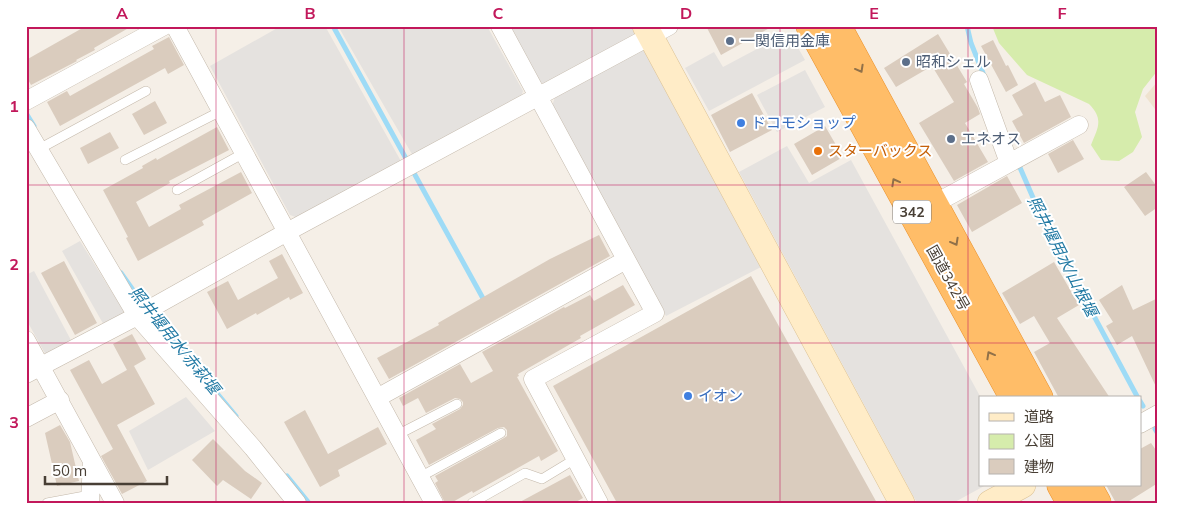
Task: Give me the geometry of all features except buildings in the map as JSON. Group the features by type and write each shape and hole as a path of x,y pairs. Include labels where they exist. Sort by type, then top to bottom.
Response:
{"highway":[{"name":"国道342号","path":"810,26 1013,396"},
{"name":"国道342号","path":"837,26 1038,396"},
{"path":"1062,486 1071,503"},
{"path":"1088,486 1097,503"}],"street":[{"path":"26,101 164,26"},
{"path":"175,26 434,503"},
{"path":"500,26 655,313 533,379 598,503"},
{"path":"33,370 138,316 539,96 655,30 902,503"},
{"path":"979,80 1009,163"},
{"path":"934,204 1079,125"},
{"path":"26,128 138,316 253,448 297,503"},
{"path":"377,398 626,260"},
{"path":"26,340 33,370 60,400 115,503"},
{"path":"26,418 60,400"},
{"path":"1142,423 1158,414"},
{"path":"90,499 92,460"},
{"path":"990,503 1021,486"}],"lane":[{"path":"39,149 146,91"},
{"path":"125,160 221,111"},
{"path":"177,190 244,153"},
{"path":"397,435 457,404"},
{"path":"420,477 501,433"},
{"path":"472,503 525,473 542,479 575,459"},
{"path":"47,503 90,499"}],"shaded area":[{"path":"281,26 325,26 402,163 298,218 290,215 210,66"},
{"path":"338,26 487,26 523,91 521,97 413,156"},
{"path":"508,26 631,26 636,35 547,84 539,82"},
{"path":"789,32 805,60 709,111 685,68 714,52 723,67"},
{"path":"644,48 761,267 666,316 551,109 555,97"},
{"path":"805,70 825,107 777,132 757,95"},
{"path":"1158,81 1158,113 1145,96"},
{"path":"787,146 809,183 851,160 980,396 979,486 984,486 953,503 917,503 739,172"},
{"path":"80,241 126,315 105,327 62,251"},
{"path":"34,271 73,344 47,357 26,319 26,275"},
{"path":"186,397 215,431 148,470 129,431"}],"green space":[{"path":"992,26 1158,26 1158,70 1143,89 1135,112 1142,137 1133,152 1119,161 1101,160 1091,145 1098,124 1097,114 1094,109 1089,104 1027,75 999,43"}],"waterway":[{"path":"333,26 485,302"},
{"name":"照井堰用水/山根堰","path":"967,26 971,43 985,78"},
{"name":"照井堰用水/赤萩堰","path":"26,113 34,126"},
{"name":"照井堰用水/山根堰","path":"1018,163 1044,223 1137,396"},
{"name":"照井堰用水/赤萩堰","path":"121,273 145,307"},
{"name":"照井堰用水/赤萩堰","path":"150,313 236,416"},
{"name":"照井堰用水/山根堰","path":"1155,429 1158,434"},
{"name":"照井堰用水/赤萩堰","path":"287,476 309,503"}],"place":[{"name":"一関信用金庫","path":"730,41"},
{"name":"昭和シェル","path":"906,62"},
{"name":"ドコモショップ","path":"741,123"},
{"name":"エネオス","path":"951,139"},
{"name":"スターバックス","path":"818,151"},
{"name":"イオン","path":"688,396"}]}
